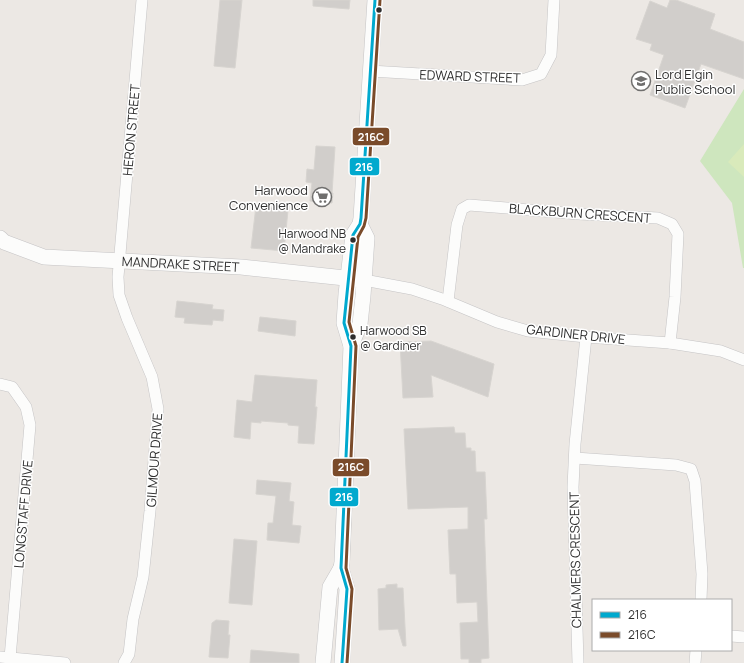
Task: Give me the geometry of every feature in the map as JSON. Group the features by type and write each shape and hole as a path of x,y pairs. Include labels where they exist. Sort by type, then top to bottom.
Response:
{"main road":[{"path":"342,663 347,590 341,568 351,346 344,323 353,235 360,224 375,0"},
{"path":"351,346 360,324 364,280 367,238 360,224"},
{"name":"MANDRAKE STREET","path":"0,238 4,242 44,258 241,268 364,280"},
{"path":"323,663 330,587 341,568"}],"street":[{"name":"HERON STREET","path":"120,261 142,0"},
{"name":"EDWARD STREET","path":"370,71 522,80 541,74 551,55 554,0"},
{"name":"BLACKBURN CRESCENT","path":"448,301 457,225 462,209 469,205 580,214 658,218 672,224 678,234 675,297 670,343"},
{"name":"GILMOUR DRIVE","path":"120,261 118,277 120,295 127,318 152,377 158,409 143,577 133,620 129,654 124,663"},
{"name":"GARDINER DRIVE","path":"364,280 412,289 448,301 497,322 528,331 670,343 721,351 744,360"},
{"name":"CHALMERS CRESCENT","path":"578,663 574,487 575,458 586,337"},
{"name":"LONGSTAFF DRIVE","path":"0,384 12,387 26,407 30,425 5,657"},
{"path":"575,458 676,465 691,469 695,481 702,574 701,599"},
{"path":"732,636 744,637"},
{"path":"695,663 696,651"},
{"path":"5,657 65,663"}],"green space":[{"path":"744,89 743,268 732,203 700,161"},
{"path":"744,144 744,177 728,162"}],"building":[{"path":"220,0 242,0 235,68 214,66"},
{"path":"313,0 350,0 349,9 313,6"},
{"path":"670,0 676,0 715,14 710,29 744,42 744,79 701,64 685,108 650,95 664,55 650,50 652,44 636,39 650,1 667,8"},
{"path":"316,146 335,147 332,203 310,201 312,183 306,182 307,169 314,170"},
{"path":"256,206 288,210 284,251 251,248"},
{"path":"177,301 213,305 212,309 224,310 223,321 213,320 212,325 184,323 185,318 175,317"},
{"path":"260,317 296,321 295,336 258,331"},
{"path":"431,341 494,364 488,397 431,375 433,397 403,398 400,342"},
{"path":"255,375 317,380 315,407 317,407 314,444 298,443 299,426 288,425 288,423 261,421 261,423 251,422 250,439 234,437 237,400 252,402"},
{"path":"454,427 455,433 465,433 466,448 471,448 471,451 475,451 476,472 485,472 487,519 484,519 489,658 481,659 481,663 469,663 469,659 461,659 460,623 478,622 477,602 457,603 456,574 450,574 448,530 468,529 468,507 408,509 404,429"},
{"path":"257,480 291,483 289,501 294,502 292,525 301,526 299,543 267,540 268,523 273,523 276,496 256,494"},
{"path":"234,539 257,541 252,605 229,603"},
{"path":"397,584 397,588 403,588 406,646 403,646 398,629 379,630 378,589 386,588 386,585"},
{"path":"216,620 229,621 228,635 230,635 228,658 209,657 212,623"},
{"path":"251,650 299,654 299,663 250,663"}],"transit line":[{"name":"216","path":"342,663 347,589 341,568 351,346 344,323 353,235 360,224 361,218 375,0"},
{"name":"216C","path":"347,663 352,589 346,568 356,346 349,322 358,237 364,226 366,218 380,0"}],"place":[{"name":"Lord Elgin Public School","path":"641,81"},
{"name":"Harwood Convenience","path":"322,197"},
{"name":"Harwood NB @ Mandrake","path":"353,240"},
{"name":"Harwood SB @ Gardiner","path":"353,337"}]}
